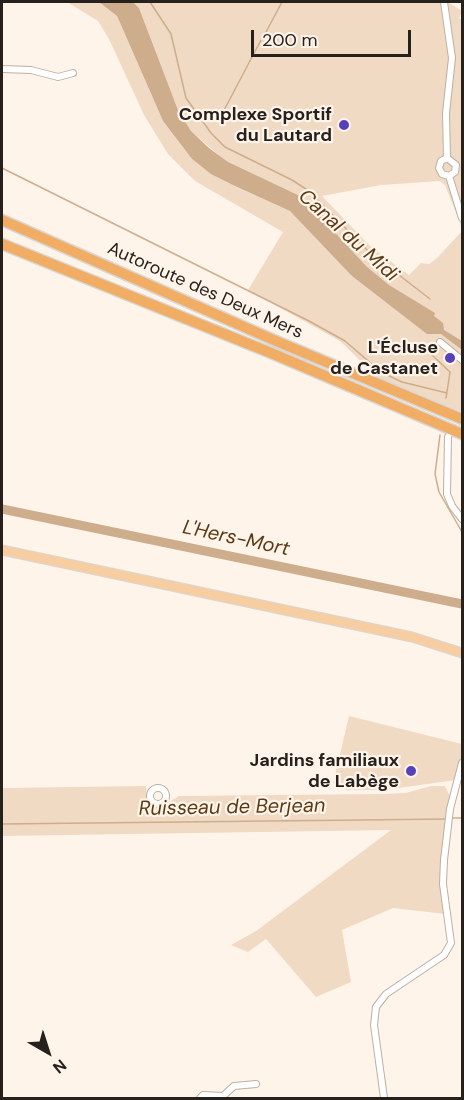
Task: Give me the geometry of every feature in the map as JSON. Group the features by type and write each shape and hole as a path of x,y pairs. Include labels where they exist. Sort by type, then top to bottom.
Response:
{"highway":[{"name":"Autoroute des Deux Mers","path":"2,220 276,341 462,419"},
{"name":"Autoroute des Deux Mers","path":"2,244 272,353 462,434"}],"main road":[{"path":"2,550 412,636 462,653"}],"street":[{"path":"444,2 452,58 446,113 447,158"},
{"path":"2,69 31,70 58,77 72,73"},
{"path":"447,158 459,166 448,176"},
{"path":"447,158 441,161 439,168 442,174 448,176"},
{"path":"448,176 462,218"},
{"path":"440,342 462,360"},
{"path":"448,437 447,494 452,506 462,519"},
{"path":"384,1098 374,1025 376,1007 386,994 444,955 451,943 443,884 450,809 462,763"},
{"path":"200,1098 203,1095 223,1096 234,1086 256,1084"}],"shaded area":[{"path":"67,2 99,2 117,16 163,121 192,159 235,186 290,211 298,217 251,174 227,162 191,131 178,110 139,8 133,2 441,2 455,57 448,2 462,11 459,18 462,20 462,228 445,185 440,181 381,185 322,196 370,246 409,275 421,263 429,264 437,258 462,231 462,412 377,377 340,341 248,290 283,232 195,181 168,154 144,115 109,39 98,21"},
{"path":"99,2 133,2 139,8 178,110 191,131 228,162 302,197 367,267 389,285 435,313 434,316 443,323 444,330 462,341 462,350 441,334 427,334 352,276 290,211 211,174 192,159 163,121 117,16"},
{"path":"349,716 462,744 462,761 456,780 384,790 346,790 344,786 333,784"},
{"path":"146,786 147,801 158,809 179,796 384,794 406,793 431,786 445,786 451,799 446,830 445,914 393,908 342,930 351,982 316,997 266,939 248,952 231,945 256,931 391,830 2,836 2,788"}],"waterway":[{"name":"Canal du Midi","path":"150,2 171,34 186,98 211,133 225,147 292,180 309,191 368,251 430,299"},
{"path":"266,32 282,2"},
{"path":"222,114 261,40"},
{"path":"2,168 309,321 345,341 381,372 402,382 447,393"},
{"path":"433,346 432,355 450,372 446,398"},
{"path":"440,435 435,474 439,492 462,532"},
{"name":"L'Hers-Mort","path":"2,509 462,604"},
{"name":"Ruisseau de Berjean","path":"452,818 462,818"},
{"name":"Ruisseau de Berjean","path":"2,824 448,819"}],"place":[{"name":"Complexe Sportif du Lautard","path":"344,125"},
{"name":"L'Écluse de Castanet","path":"450,358"},
{"name":"Jardins familiaux de Labège","path":"411,771"}]}
